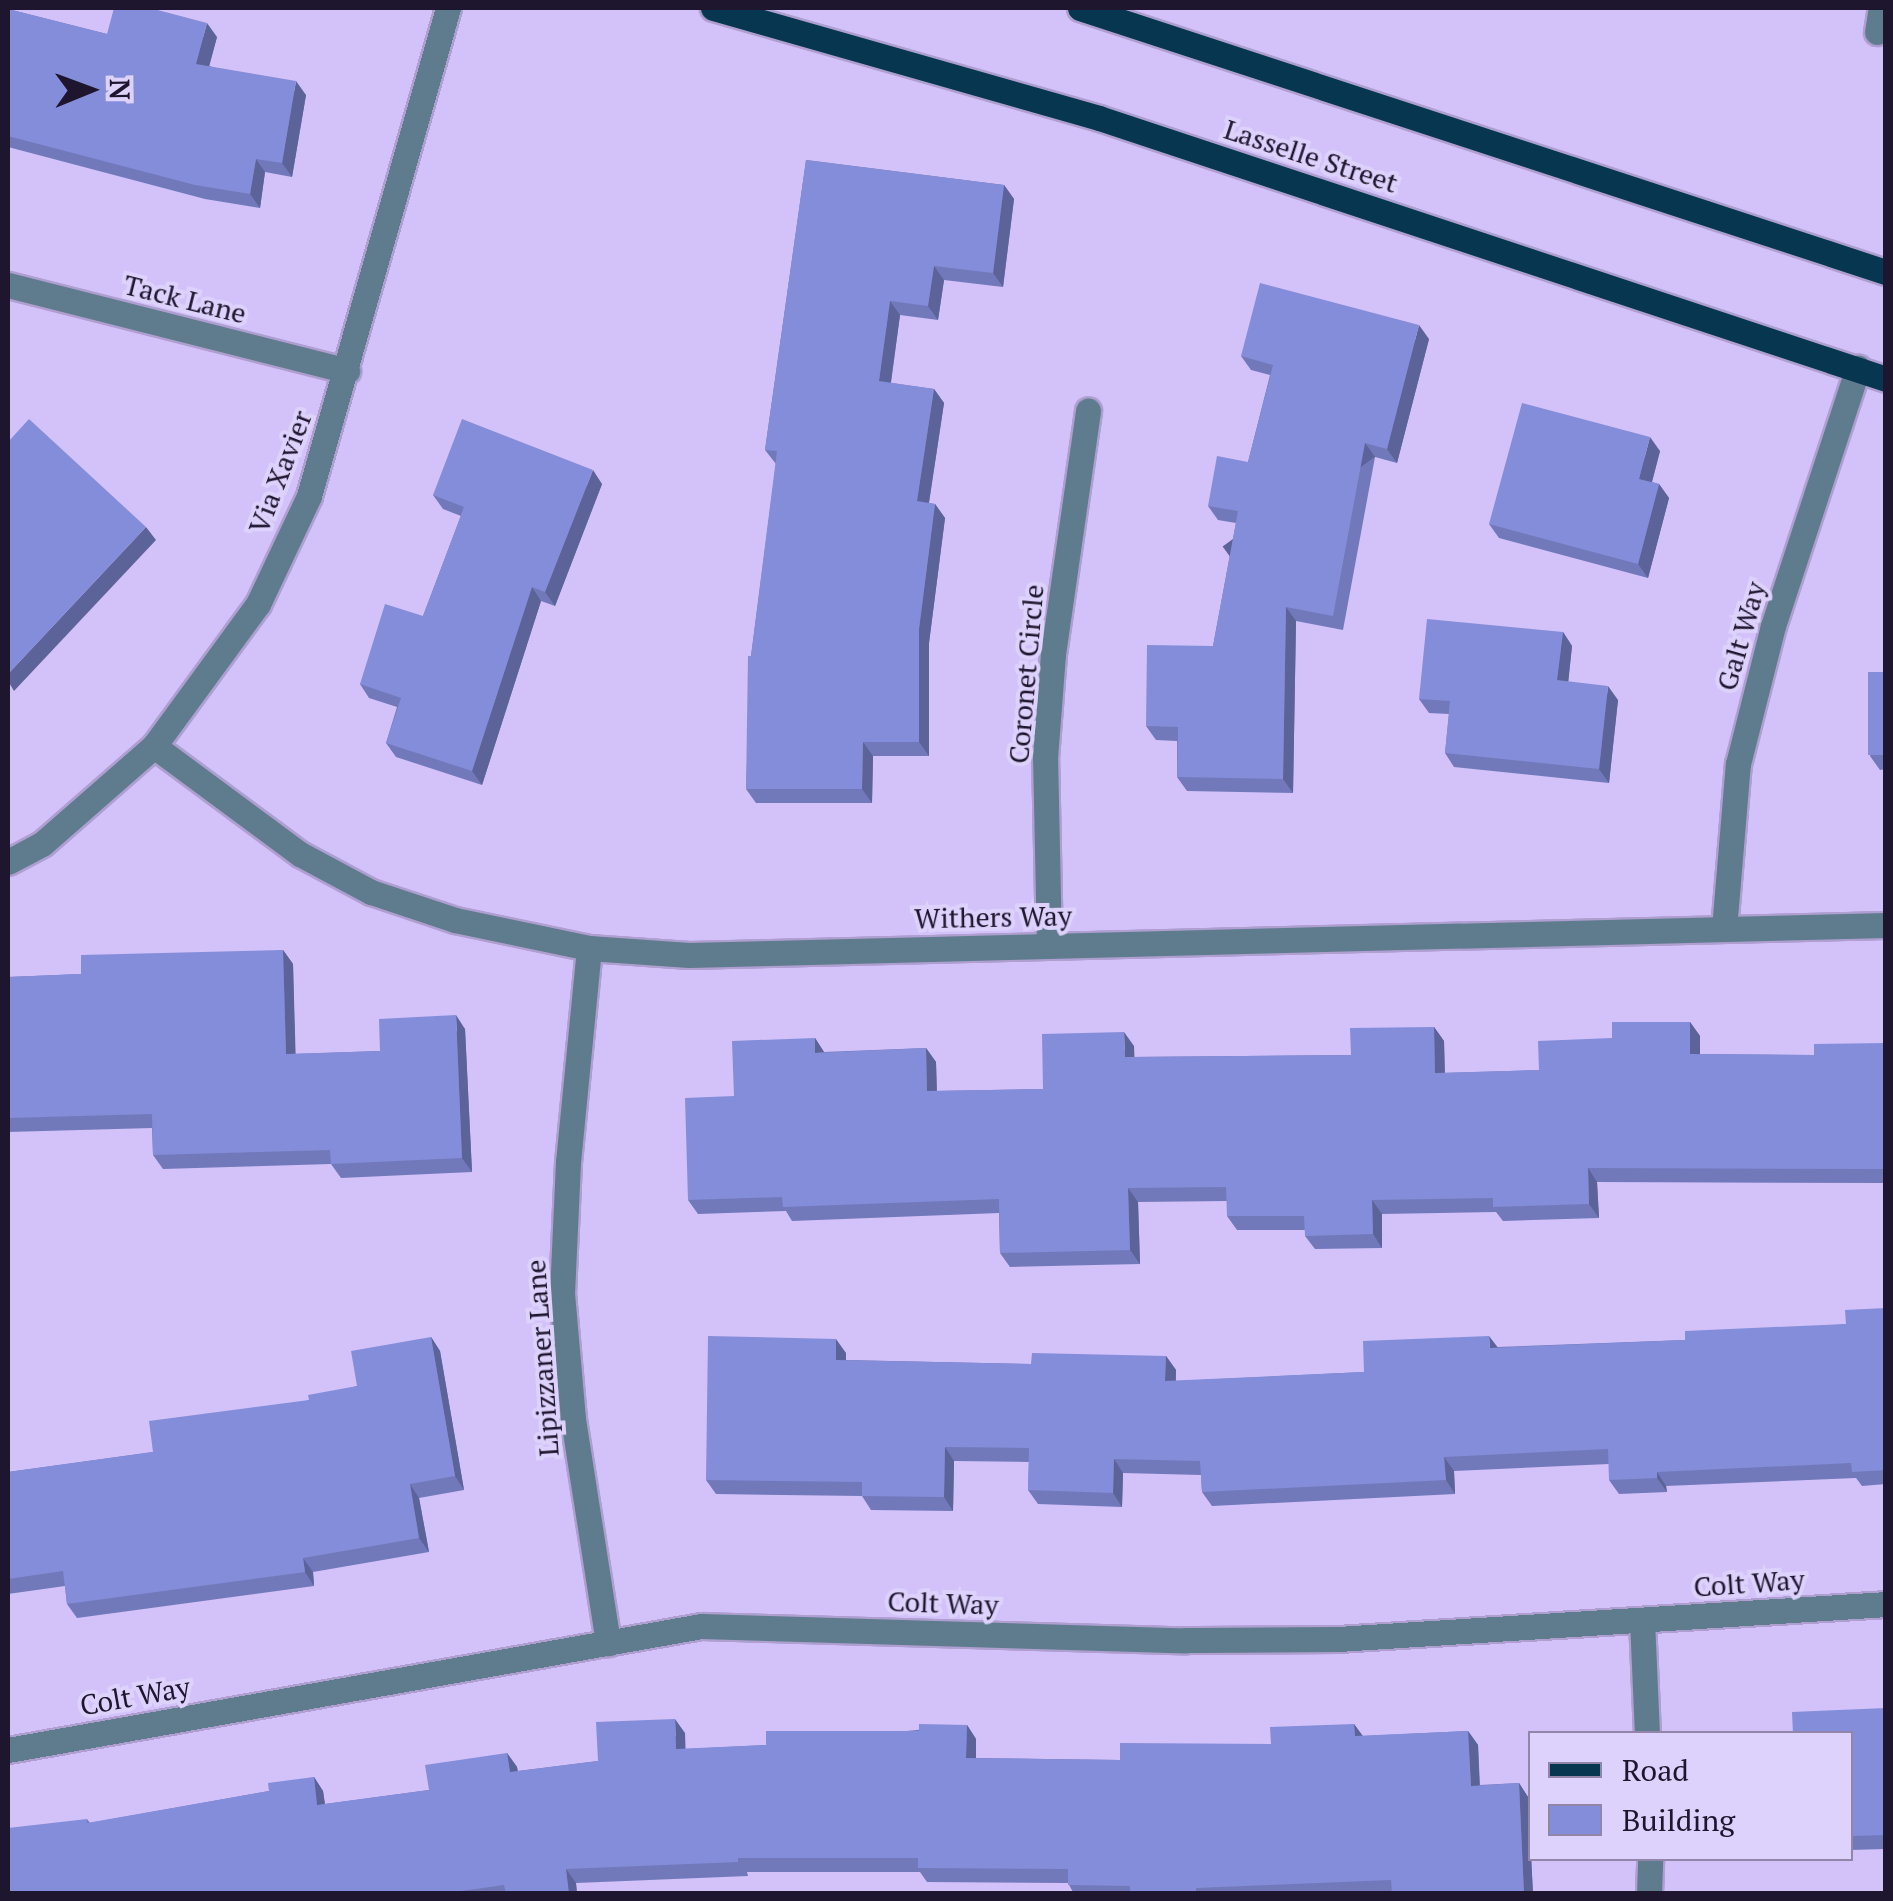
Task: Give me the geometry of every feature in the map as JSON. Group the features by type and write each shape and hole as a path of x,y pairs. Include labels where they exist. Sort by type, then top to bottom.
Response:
{"main road":[{"name":"Lasselle Street","path":"712,8 1099,118 1886,379"},
{"path":"1080,8 1886,272"},
{"path":"1858,368 1886,368"}],"street":[{"name":"Via Xavier","path":"8,862 42,844 154,746 258,604 309,496 348,371 448,8"},
{"name":"Tack Lane","path":"8,285 348,371"},
{"name":"Galt Way","path":"1724,929 1738,764 1772,626 1858,368"},
{"name":"Coronet Circle","path":"1049,945 1045,758 1053,654 1088,410"},
{"name":"Withers Way","path":"154,746 300,854 371,892 454,920 589,948 689,954 1886,925"},
{"name":"Lipizzaner Lane","path":"589,948 568,1162 562,1293 572,1419 608,1643"},
{"name":"Colt Way","path":"8,1750 701,1626 1224,1640 1338,1639 1886,1604"},
{"path":"1642,1620 1647,1731"},
{"path":"1650,1861 1650,1894"}],"building":[{"path":"114,8 150,8 207,23 196,64 296,81 282,163 256,159 250,194 195,185 8,136 8,9 107,34"},
{"path":"806,160 1004,185 993,273 934,266 928,306 890,301 879,381 934,389 917,501 935,504 919,629 919,742 863,742 862,789 746,789 748,656 777,451 765,450"},
{"path":"1260,283 1419,325 1387,449 1365,443 1333,616 1286,607 1283,779 1177,777 1178,727 1146,726 1147,645 1213,646 1238,511 1208,506 1217,456 1248,462 1273,365 1241,356"},
{"path":"1522,403 1650,437 1639,479 1659,484 1638,564 1489,524"},
{"path":"29,419 146,527 8,674 8,442"},
{"path":"462,419 593,470 545,592 532,587 472,771 386,743 401,698 360,684 385,604 423,616 464,507 433,495"},
{"path":"1427,619 1563,632 1557,680 1608,686 1599,769 1445,753 1450,701 1419,699"},
{"path":"1868,672 1886,672 1886,755 1868,755"},
{"path":"283,950 286,1054 380,1051 379,1019 456,1015 462,1158 331,1164 330,1150 153,1155 152,1114 8,1118 8,977 81,974 81,955"},
{"path":"1612,1022 1690,1022 1690,1054 1814,1055 1814,1044 1886,1043 1886,1169 1588,1168 1589,1204 1493,1207 1493,1198 1372,1200 1373,1234 1305,1236 1304,1216 1227,1216 1226,1187 1128,1188 1130,1250 1000,1253 999,1199 783,1207 782,1197 688,1200 685,1098 734,1096 732,1041 815,1038 815,1053 926,1048 927,1091 1043,1089 1042,1034 1124,1032 1125,1057 1351,1055 1350,1028 1434,1027 1435,1073 1539,1070 1538,1041 1612,1038"},
{"path":"1886,1308 1886,1470 1852,1472 1851,1463 1657,1472 1657,1478 1609,1480 1608,1449 1444,1457 1446,1480 1202,1492 1200,1461 1114,1459 1113,1493 1028,1490 1029,1448 945,1447 944,1497 862,1496 862,1482 706,1480 708,1336 836,1339 836,1360 1031,1364 1032,1353 1166,1356 1165,1381 1364,1372 1363,1341 1489,1336 1490,1348 1685,1340 1685,1331 1846,1324 1845,1310"},
{"path":"431,1337 455,1476 410,1484 419,1538 303,1558 305,1572 67,1604 63,1571 8,1579 8,1472 153,1452 149,1421 309,1400 308,1395 357,1386 351,1351"},
{"path":"1886,1708 1886,1835 1853,1836 1853,1731 1793,1731 1792,1712"},
{"path":"675,1719 676,1749 766,1745 766,1731 919,1731 919,1724 967,1725 966,1758 1120,1760 1120,1743 1271,1744 1270,1727 1354,1724 1355,1736 1468,1731 1471,1786 1519,1783 1524,1894 1392,1894 1391,1880 1196,1888 1196,1894 1130,1894 1130,1886 1068,1885 1068,1869 918,1868 918,1858 738,1858 738,1862 566,1869 569,1894 506,1894 504,1885 440,1894 8,1894 8,1828 87,1819 87,1823 269,1791 268,1783 314,1777 317,1805 429,1790 425,1765 507,1753 510,1772 598,1761 596,1722"}]}
